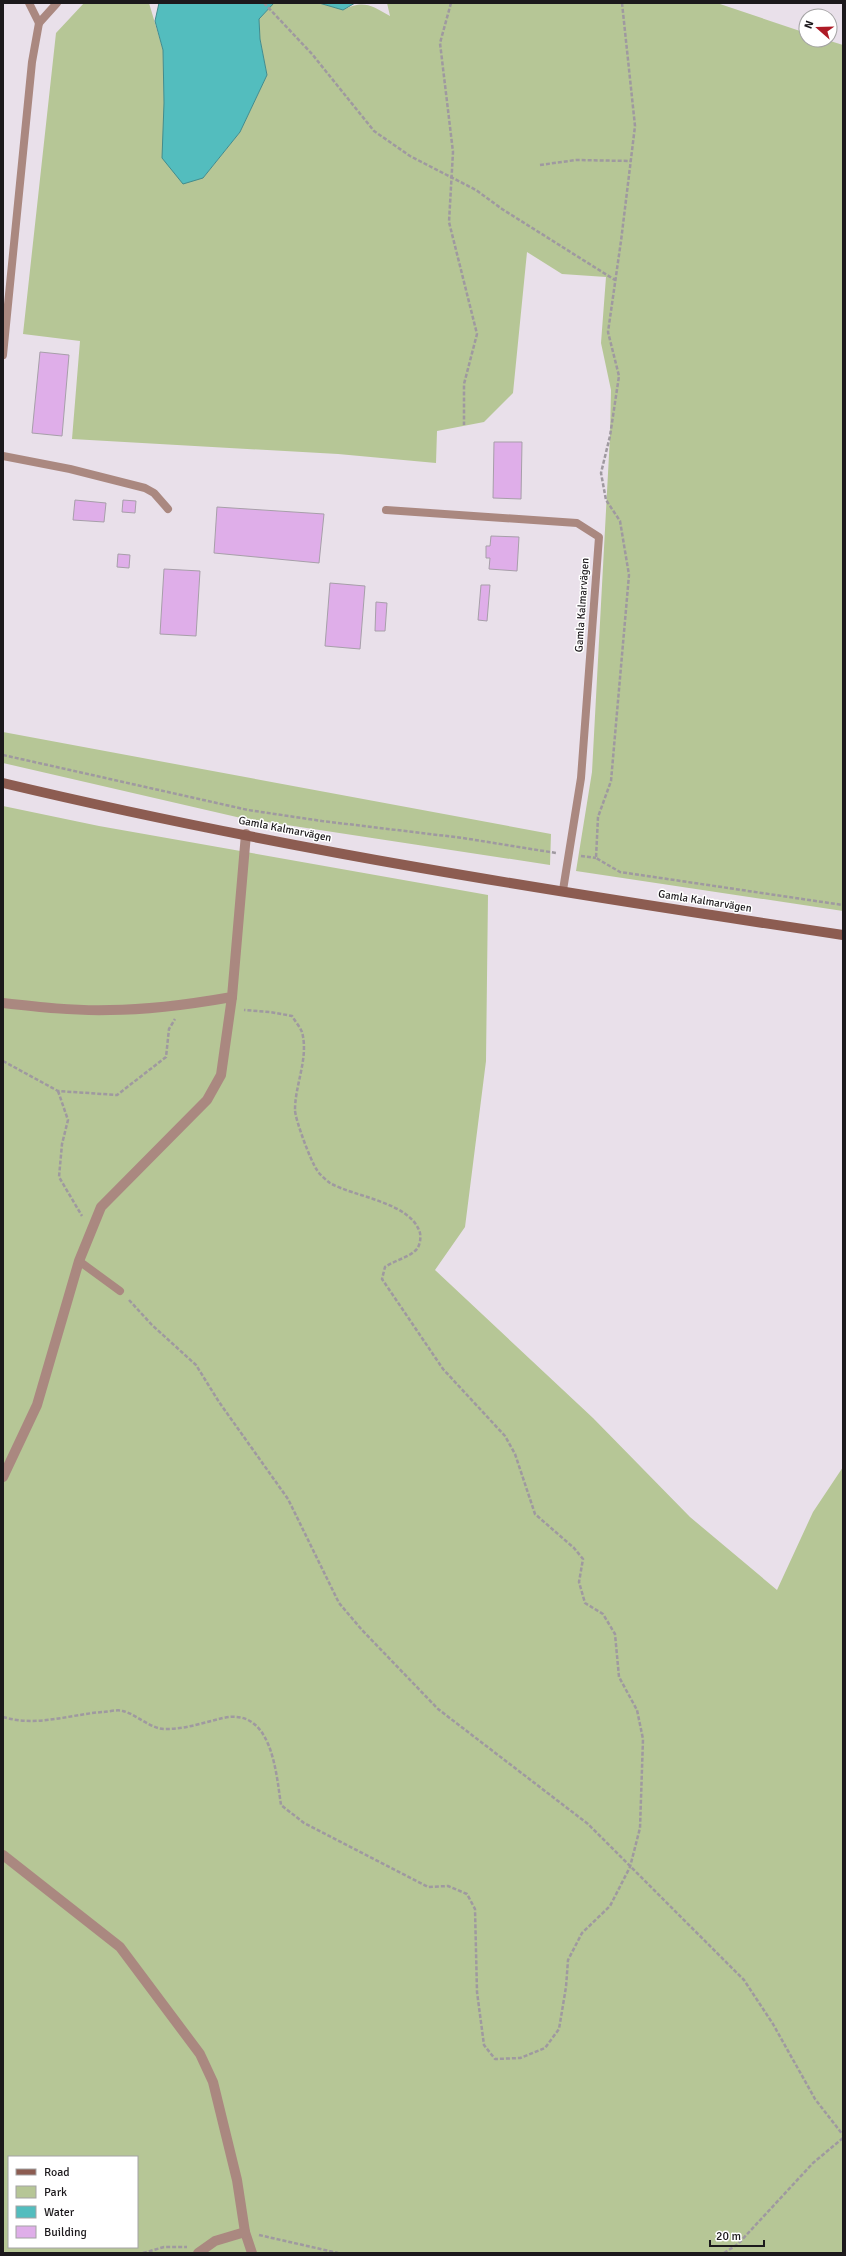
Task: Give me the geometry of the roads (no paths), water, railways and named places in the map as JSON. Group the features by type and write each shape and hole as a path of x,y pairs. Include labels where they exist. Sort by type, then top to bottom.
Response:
{"street":[{"name":"Gamla Kalmarvägen","path":"3,783 100,806 382,861 843,936"},
{"path":"3,1477 37,1405 79,1261 101,1207 207,1100 221,1075 232,996 246,834"},
{"path":"3,1003 46,1008 110,1010 189,1005 232,996"},
{"path":"3,1856 120,1947 200,2054 213,2082 238,2180 245,2232 252,2253"},
{"path":"199,2252 216,2241 245,2232"}],"lane":[{"path":"29,3 39,23"},
{"path":"3,354 32,62 39,23 57,3"},
{"path":"3,456 70,469 145,488 154,493 168,509"},
{"name":"Gamla Kalmarvägen","path":"386,510 577,523 599,537 581,778 563,890"},
{"path":"79,1261 120,1291"}],"water":[{"path":"159,3 274,3 259,19 260,39 267,75 240,132 203,178 183,184 162,158 164,103 163,50 155,21"},
{"path":"319,3 355,3 343,10"}]}
